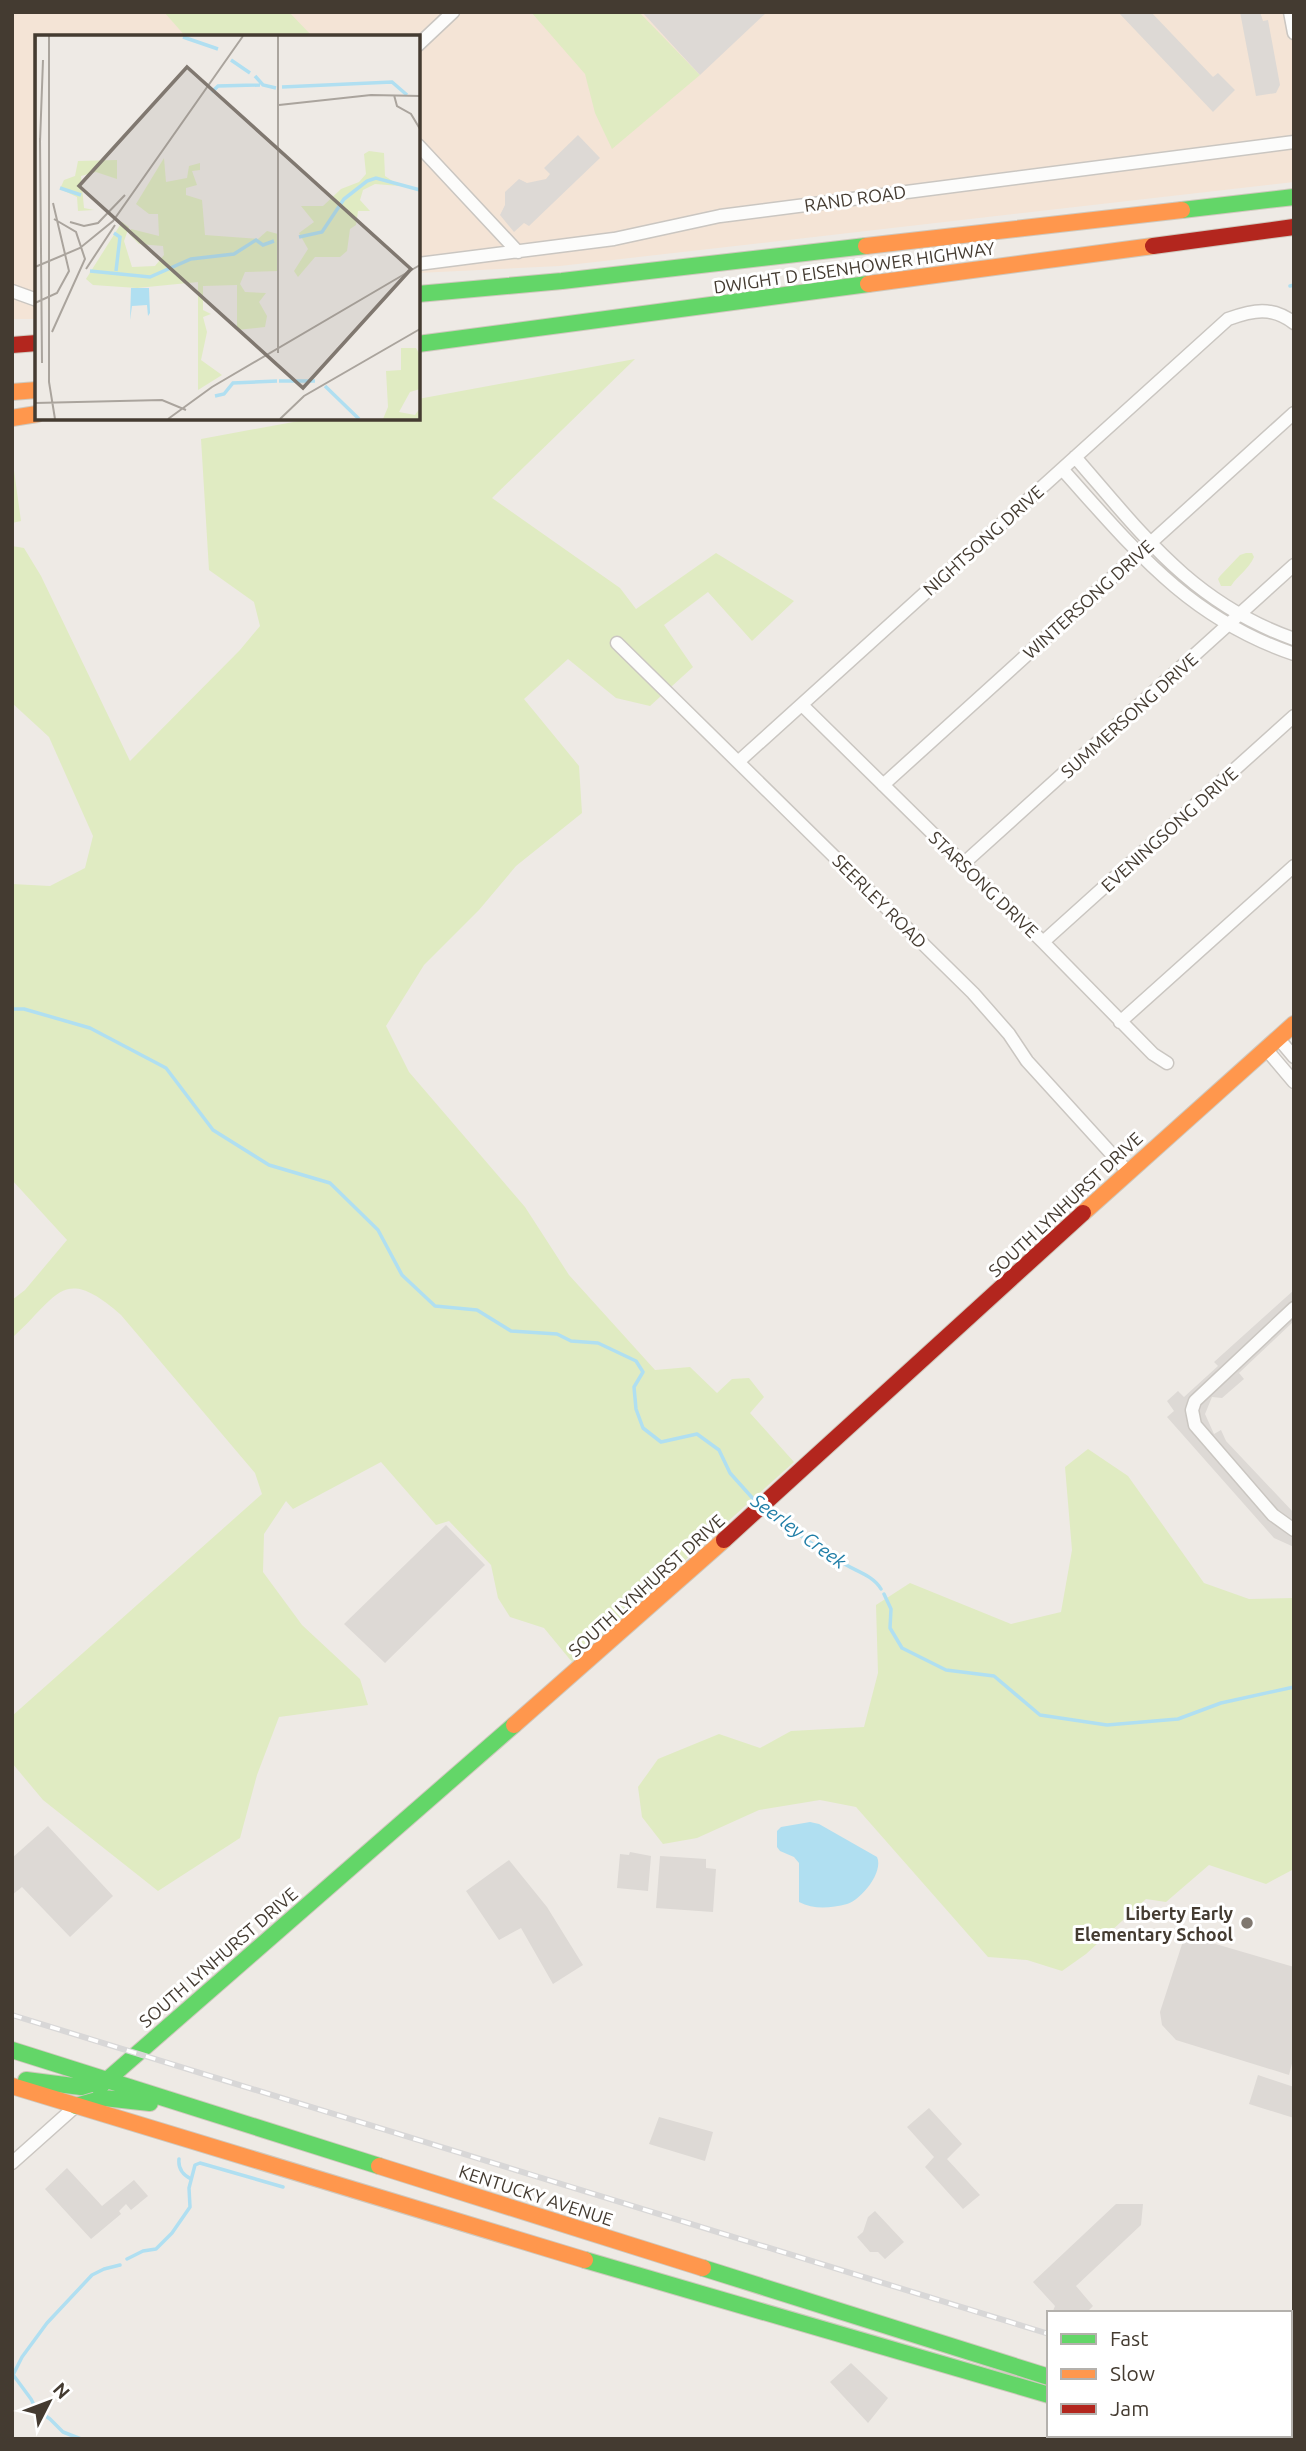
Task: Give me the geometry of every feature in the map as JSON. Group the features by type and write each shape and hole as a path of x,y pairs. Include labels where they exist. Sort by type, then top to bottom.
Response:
{"main road":[{"name":"DWIGHT D EISENHOWER HIGHWAY","path":"420,294 562,281 1294,197"},
{"name":"DWIGHT D EISENHOWER HIGHWAY","path":"420,344 1294,228"},
{"path":"420,359 586,334 773,298"},
{"path":"12,329 35,329"},
{"path":"12,345 35,343"},
{"path":"12,393 35,390"},
{"path":"12,418 35,414"},
{"name":"SOUTH LYNHURST DRIVE","path":"76,2106 483,1754 753,1515 1294,1024"},
{"name":"KENTUCKY AVENUE","path":"12,2050 1047,2376"},
{"path":"12,2079 72,2087 91,2086 107,2079"},
{"path":"12,2086 490,2232 1047,2394"},
{"path":"76,2106 107,2098 152,2103 176,2101"}],"street":[{"path":"420,43 453,12"},
{"path":"1290,12 1294,33"},
{"name":"RAND ROAD","path":"420,264 643,234 720,215 1294,142"},
{"path":"420,147 518,251"},
{"path":"12,292 35,299"},
{"name":"NIGHTSONG DRIVE","path":"738,762 1228,319 1258,310 1273,311 1294,323"},
{"name":"WINTERSONG DRIVE","path":"883,785 1294,412"},
{"path":"1075,457 1150,543 1198,588 1239,615 1294,639"},
{"path":"1062,469 1138,554 1200,608 1266,645 1294,654"},
{"name":"SUMMERSONG DRIVE","path":"963,864 1294,565"},
{"name":"SEERLEY ROAD","path":"617,643 973,993 1009,1034 1027,1061 1128,1172"},
{"name":"STARSONG DRIVE","path":"802,705 1043,942 1120,1022 1153,1054 1167,1063"},
{"name":"EVENINGSONG DRIVE","path":"1043,942 1294,716"},
{"path":"1120,1022 1294,866"},
{"path":"1272,1044 1294,1057"},
{"path":"1272,1044 1294,1082"},
{"path":"1293,1312 1195,1401 1192,1410 1195,1425 1273,1515 1294,1530"},
{"name":"SOUTH LYNHURST DRIVE","path":"12,2163 76,2106"}],"shaded area":[{"path":"12,12 1294,12 1294,182 560,266 420,273 420,35 35,35 35,319 12,319"},
{"path":"642,12 767,12 700,75"},
{"path":"1118,12 1151,12 1213,77 1218,73 1235,90 1213,112"},
{"path":"1240,12 1260,12 1263,21 1268,20 1280,85 1276,93 1256,96"},
{"path":"578,135 600,158 529,226 524,223 514,232 500,215 505,205 505,192 519,179 527,183 546,179 550,174 544,168"},
{"path":"1294,1290 1294,1321 1239,1373 1244,1379 1222,1398 1212,1397 1205,1414 1214,1434 1221,1430 1226,1441 1294,1513 1294,1547 1274,1538 1167,1417 1174,1411 1167,1401 1178,1391 1184,1397 1218,1366 1214,1362"},
{"path":"446,1525 485,1565 385,1663 344,1624"},
{"path":"48,1826 113,1896 70,1937 22,1887 12,1895 12,1858"},
{"path":"630,1852 651,1856 648,1891 617,1888 620,1854 629,1855"},
{"path":"660,1856 706,1859 706,1868 716,1869 713,1912 656,1908"},
{"path":"509,1860 547,1907 583,1965 553,1984 521,1928 499,1940 466,1891"},
{"path":"1185,1935 1294,1967 1294,2056 1289,2075 1176,2040 1162,2025 1160,2012"},
{"path":"1258,2075 1294,2087 1294,2118 1249,2104"},
{"path":"929,2108 962,2144 947,2159 980,2195 963,2209 925,2167 934,2157 907,2127"},
{"path":"659,2117 713,2132 705,2161 649,2144"},
{"path":"67,2168 102,2206 134,2180 148,2196 131,2210 126,2204 119,2211 121,2214 91,2239 45,2189"},
{"path":"1116,2204 1143,2204 1141,2225 1076,2286 1093,2306 1088,2311 1053,2311 1055,2306 1033,2282"},
{"path":"875,2211 904,2242 885,2259 878,2252 870,2252 857,2237 863,2232 868,2217"},
{"path":"851,2363 888,2398 868,2423 830,2382"}],"green space":[{"path":"164,12 289,12 311,35 184,35"},
{"path":"531,12 639,12 700,75 612,149 595,113 585,74"},
{"path":"635,359 492,498 620,588 636,609 716,553 794,601 752,641 708,592 664,625 693,667 650,706 616,698 568,659 524,699 579,766 582,813 516,866 479,910 424,965 386,1026 409,1072 525,1207 569,1275 655,1370 690,1367 717,1393 732,1379 749,1378 764,1397 750,1413 794,1462 572,1662 544,1628 510,1617 498,1598 491,1565 449,1521 436,1525 381,1462 293,1509 286,1501 264,1534 263,1572 302,1625 360,1679 368,1705 279,1717 257,1775 240,1838 158,1891 43,1800 12,1763 12,1716 262,1494 255,1473 121,1315 101,1299 86,1291 73,1289 62,1292 51,1299 12,1338 12,1300 25,1290 67,1240 12,1180 12,884 50,886 85,868 93,836 49,737 12,703 12,546 24,548 41,576 130,761 240,650 260,626 254,602 209,570 201,439 304,420 420,420 420,399"},
{"path":"12,456 21,521 12,523"},
{"path":"1252,553 1254,557 1249,565 1231,586 1221,586 1218,579 1220,576 1240,555"},
{"path":"1088,1449 1128,1476 1204,1583 1249,1599 1294,1598 1294,1869 1266,1884 1209,1865 1166,1902 1146,1899 1086,1954 1062,1971 1027,1960 988,1957 856,1807 820,1800 759,1810 697,1838 663,1844 642,1817 638,1787 658,1759 719,1734 760,1748 791,1731 864,1727 878,1673 876,1605 910,1583 1011,1624 1061,1612 1072,1550 1065,1467"}],"water":[{"path":"810,1822 819,1824 877,1857 877,1870 870,1885 859,1897 847,1904 823,1908 799,1902 799,1863 777,1847 777,1831 781,1827"}],"waterway":[{"path":"1290,286 1294,285"},
{"name":"Seerley Creek","path":"12,1009 24,1009 90,1028 166,1068 213,1130 269,1165 330,1183 378,1230 402,1275 435,1306 477,1310 511,1331 557,1334 571,1341 598,1343 636,1361 643,1372 634,1387 636,1409 643,1428 661,1442 697,1434 719,1450 730,1473 756,1502"},
{"name":"Seerley Creek","path":"765,1509 841,1562 869,1577 881,1589"},
{"name":"Seerley Creek","path":"884,1594 891,1609 890,1628 902,1648 946,1670 994,1676 1040,1715 1107,1725 1178,1719 1221,1703 1294,1687"},
{"path":"179,2159 182,2171 191,2179"},
{"path":"127,2259 143,2251 156,2249 172,2233 190,2207 189,2188 195,2165 200,2163 283,2187"},
{"path":"13,2375 22,2357 47,2323 92,2275 120,2265"},
{"path":"14,2376 36,2409 63,2432 81,2439"}],"railway":[{"path":"12,2015 1047,2333"}],"traffic: fast":[{"path":"1182,210 1294,197"},
{"path":"420,294 562,281 866,246"},
{"path":"420,344 868,284"},
{"path":"99,2087 514,1725"},
{"path":"12,2050 379,2166"},
{"path":"26,2080 81,2087 107,2079"},
{"path":"76,2106 104,2098 150,2103"},
{"path":"585,2260 1047,2394"},
{"path":"703,2268 1047,2376"}],"traffic: slow":[{"path":"866,246 1182,210"},
{"path":"868,284 1153,246"},
{"path":"12,392 35,390"},
{"path":"12,418 35,414"},
{"path":"1083,1213 1294,1024"},
{"path":"514,1725 724,1540"},
{"path":"12,2086 585,2260"},
{"path":"379,2166 703,2268"},
{"path":"1190,2437 1196,2439"}],"traffic: jam":[{"path":"1153,246 1294,227"},
{"path":"12,345 35,343"},
{"path":"724,1540 1083,1213"}],"place":[{"name":"Liberty Early Elementary School","path":"1247,1923"}]}
